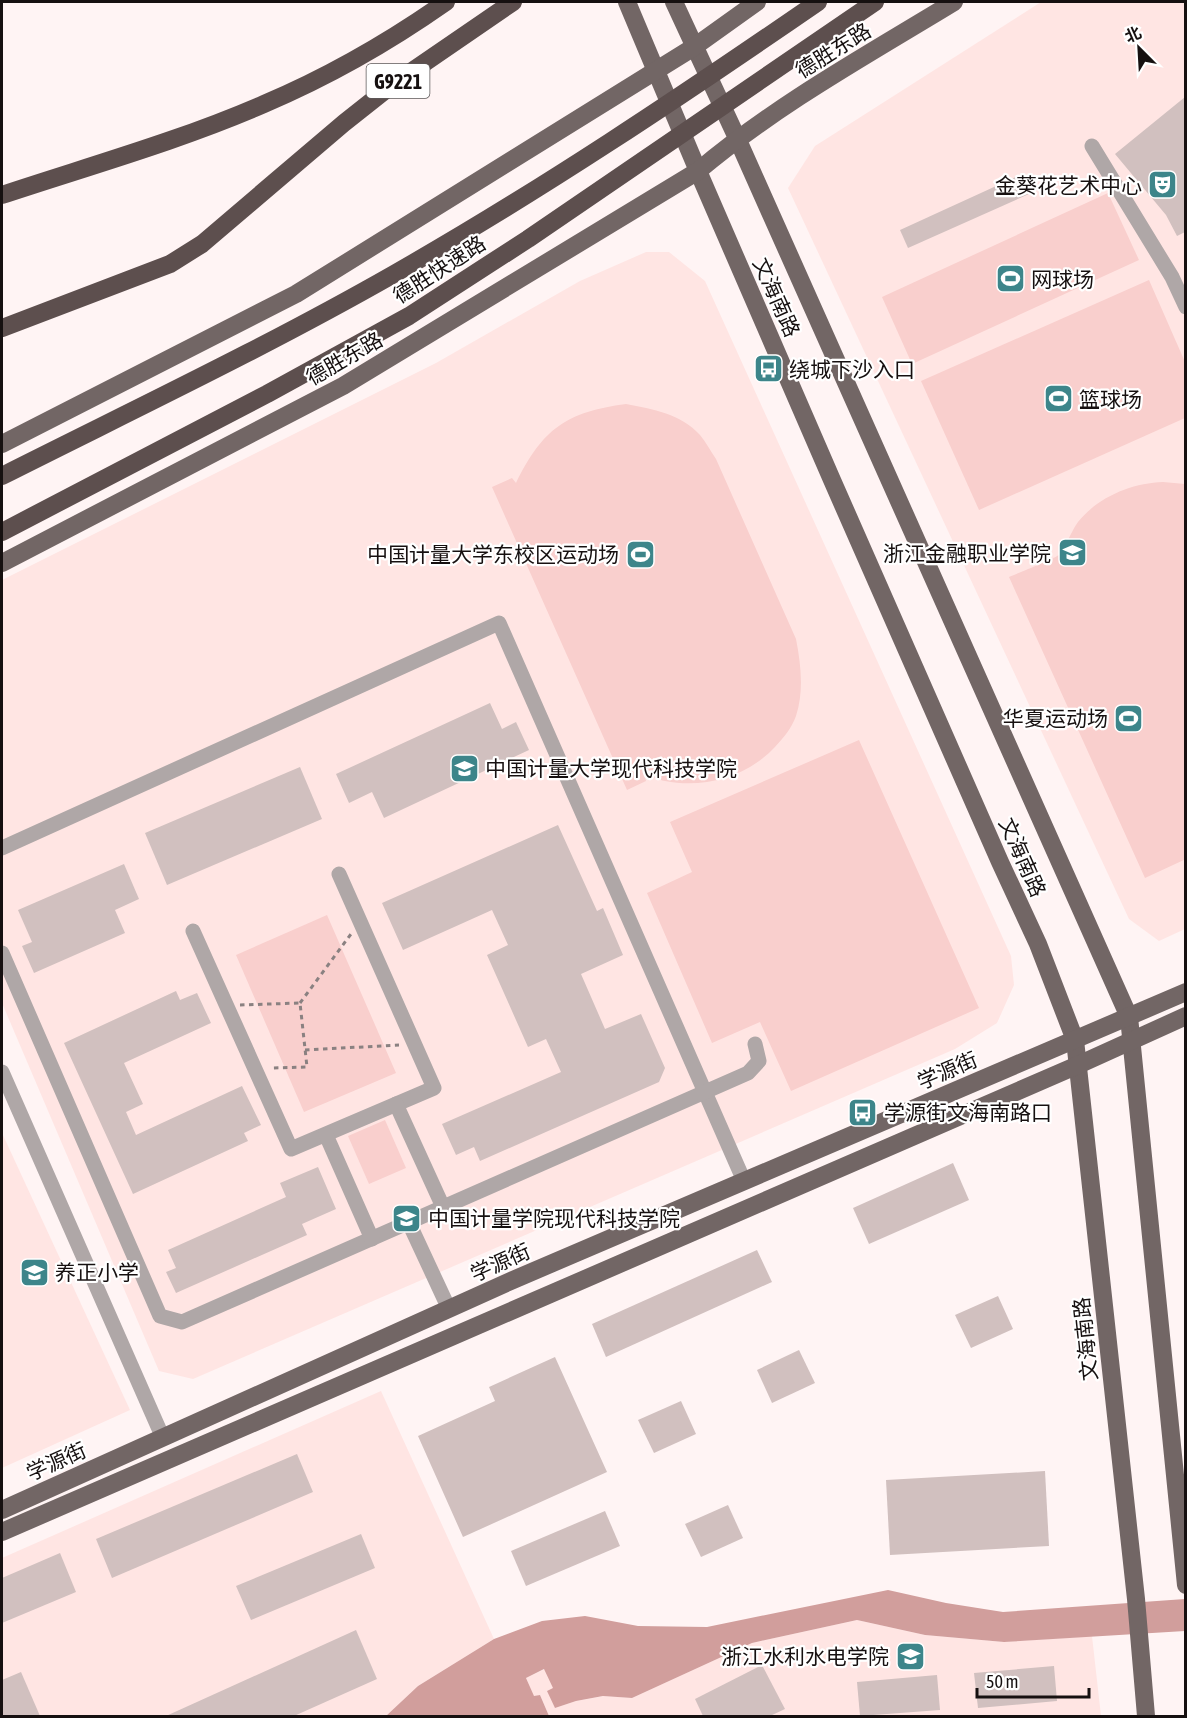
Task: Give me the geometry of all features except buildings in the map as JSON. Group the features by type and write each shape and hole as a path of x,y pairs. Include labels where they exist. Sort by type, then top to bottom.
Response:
{"highway":[{"name":"G9221","path":"2,195 187,133 276,99 367,52 407,29 446,2"},
{"name":"G9221","path":"2,328 170,264 202,244 392,85 513,2"},
{"name":"德胜快速路","path":"2,476 260,346 394,274 504,209 731,62 818,2"},
{"name":"德胜快速路","path":"2,532 267,394 409,316 556,220 875,2"}],"main road":[{"name":"文海南路","path":"627,2 698,171 990,840 1038,944 1075,1040 1137,1599 1146,1716"},
{"name":"文海南路","path":"674,2 737,138 1129,1017 1185,1585"},
{"path":"2,444 296,294 694,47 757,2"},
{"path":"858,60 936,2"},
{"name":"德胜东路","path":"2,563 344,386 698,171 737,138 858,60 954,2"},
{"name":"学源街","path":"2,1510 449,1309 1185,992"},
{"path":"2,1532 1078,1065 1185,1016"}],"street":[{"path":"1092,146 1179,273 1185,307"},
{"path":"2,848 499,623 744,1181"},
{"path":"193,931 291,1149 434,1088 339,874"},
{"path":"2,953 160,1316 182,1322 748,1073 759,1060 756,1044"},
{"path":"2,1072 163,1438"},
{"path":"396,1104 443,1207"},
{"path":"326,1135 372,1239"},
{"path":"409,1223 449,1309"}],"path":[{"path":"255,1068 307,1067 300,1003 361,922"},
{"path":"226,1005 300,1003"},
{"path":"305,1050 415,1044"}],"shaded area":[{"name":"浙江金融职业学院","path":"1041,2 1185,2 1185,929 1159,941 1129,919 788,188 815,146"},
{"name":"网球场","path":"1108,193 1139,260 912,364 882,297"},
{"name":"中国计量大学现代科技学院","path":"646,252 669,252 705,281 1011,956 1014,985 997,1023 955,1049 193,1379 159,1371 2,1003 2,580 436,363 580,281"},
{"name":"篮球场","path":"1149,280 1185,362 1185,418 979,510 921,381"},
{"name":"中国计量大学东校区运动场","path":"626,404 656,410 675,417 702,438 716,459 796,639 801,688 799,707 792,725 764,757 739,773 725,778 680,783 662,780 644,773 646,781 627,790 492,487 512,478 516,483 536,449 559,426 588,412"},
{"name":"华夏运动场","path":"1163,482 1185,484 1186,859 1145,878 1009,577 1060,554 1078,522 1095,505 1116,493 1139,485"},
{"path":"859,740 979,1008 791,1091 760,1022 712,1043 647,893 692,872 670,822"},
{"path":"327,915 396,1073 304,1112 236,955"},
{"path":"385,1120 406,1168 369,1184 348,1136"},
{"name":"养正小学","path":"2,1133 130,1410 2,1468"},
{"path":"381,1391 494,1639 418,1686 386,1716 2,1716 2,1558"},
{"path":"888,1590 946,1603 1003,1612 1185,1599 1185,1631 1004,1642 925,1635 857,1620 752,1643 632,1698 603,1696 555,1708 547,1691 553,1688 544,1669 526,1678 534,1696 540,1695 549,1716 386,1716 418,1686 494,1639 542,1621 585,1616 638,1626 707,1627"},
{"name":"浙江水利水电学院","path":"857,1620 925,1635 1004,1642 1092,1636 1101,1716 549,1716 540,1695 534,1697 526,1678 545,1669 554,1689 555,1708 576,1701 604,1696 632,1698 752,1643"}],"place":[{"name":"金葵花艺术中心","path":"1163,185"},
{"name":"网球场","path":"1010,279"},
{"name":"绕城下沙入口","path":"768,369"},
{"name":"篮球场","path":"1058,399"},
{"name":"浙江金融职业学院","path":"1072,553"},
{"name":"中国计量大学东校区运动场","path":"640,554"},
{"name":"华夏运动场","path":"1129,718"},
{"name":"中国计量大学现代科技学院","path":"464,768"},
{"name":"学源街文海南路口","path":"863,1112"},
{"name":"中国计量学院现代科技学院","path":"407,1218"},
{"name":"养正小学","path":"34,1272"},
{"name":"浙江水利水电学院","path":"910,1656"}]}
